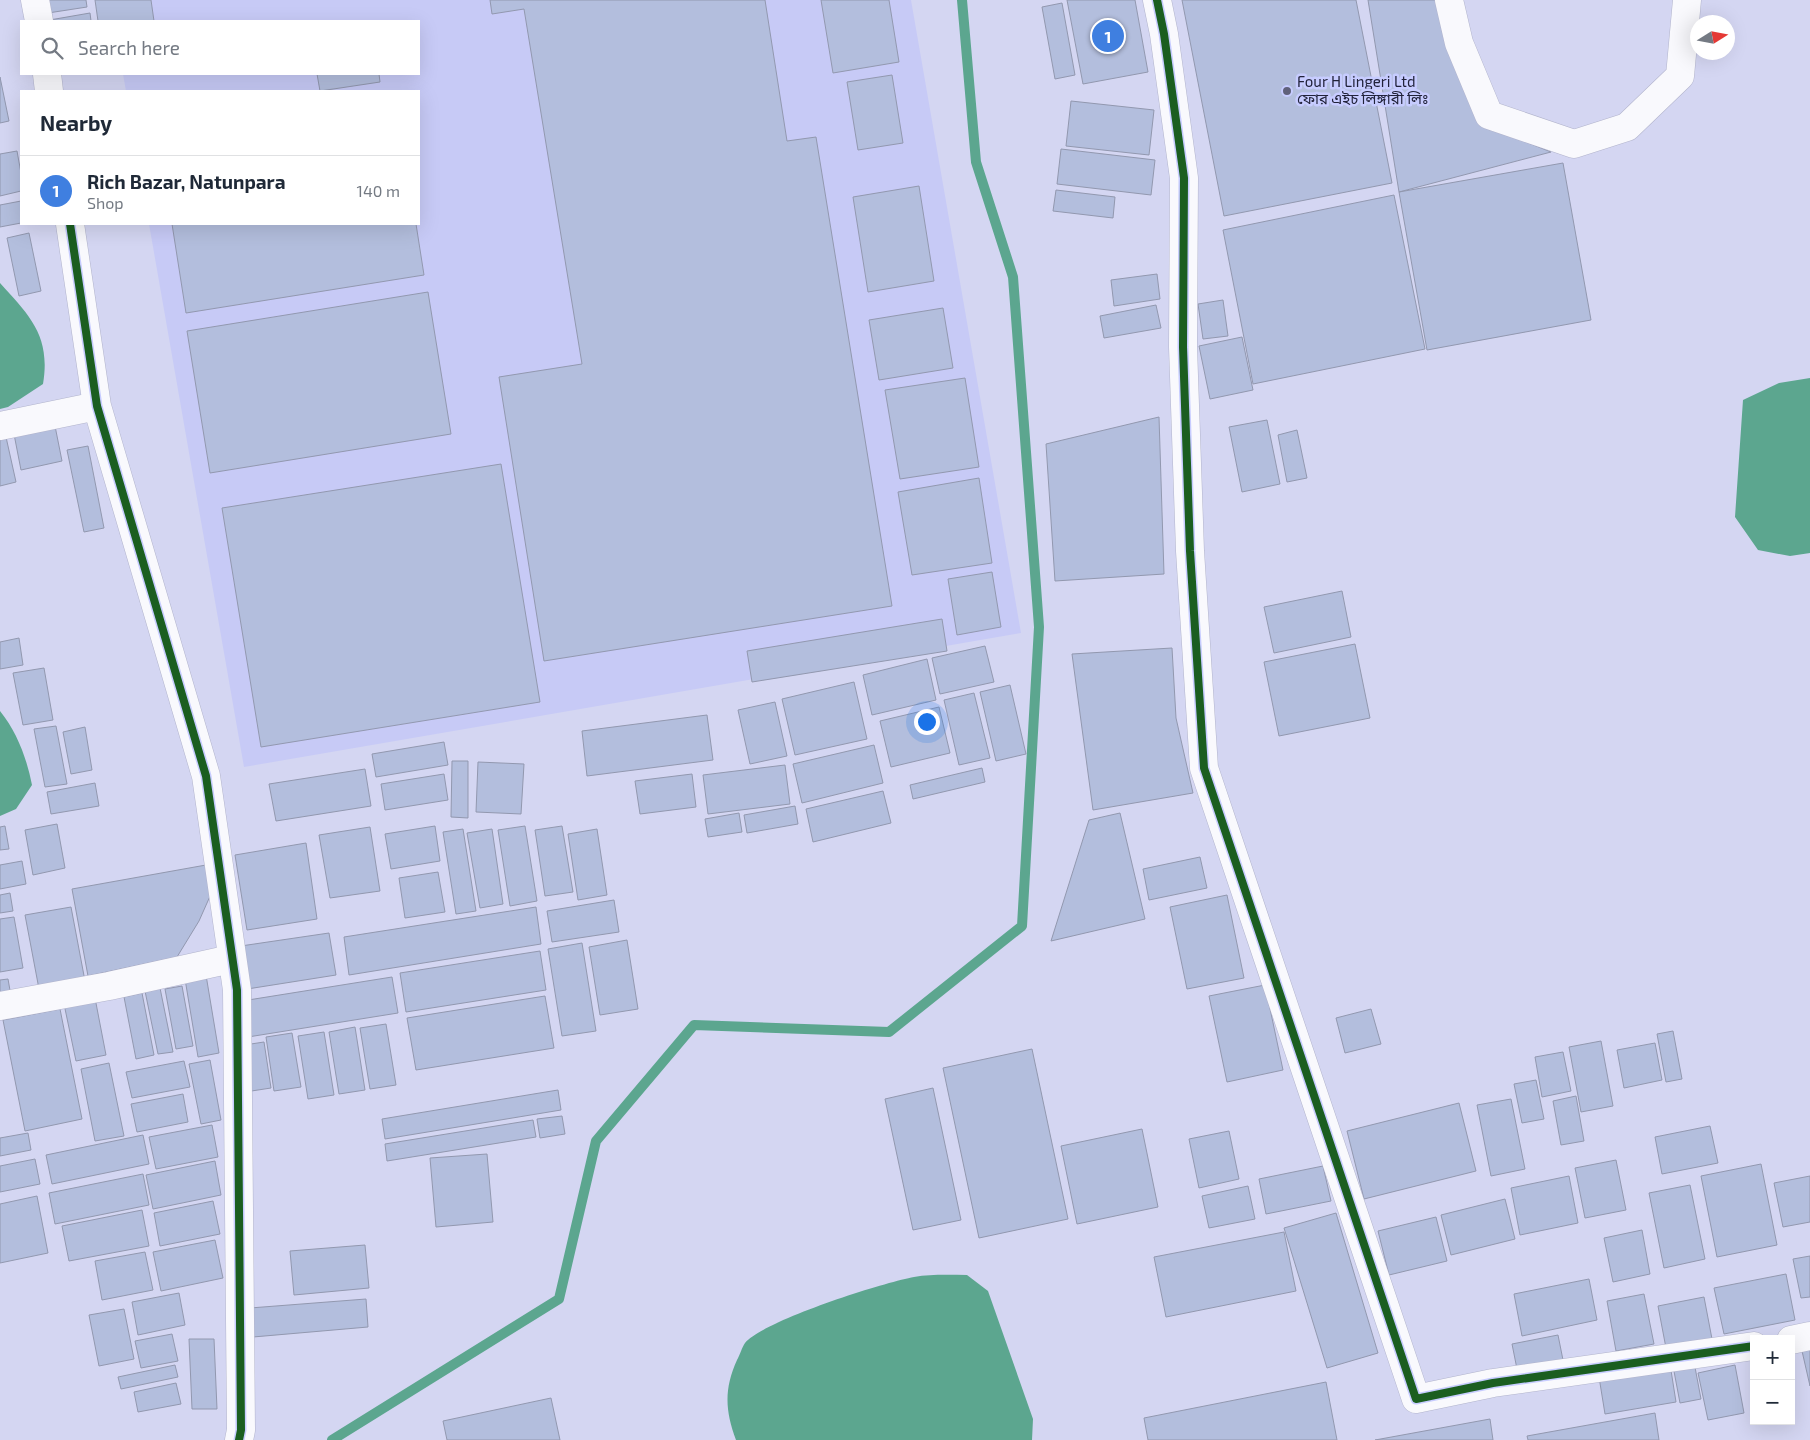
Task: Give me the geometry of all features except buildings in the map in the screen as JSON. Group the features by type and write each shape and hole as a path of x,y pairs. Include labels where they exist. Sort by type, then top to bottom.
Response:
{"street":[{"path":"35,0 39,20"},
{"path":"1157,0 1164,34 1184,178 1183,347 1189,532 1204,768 1416,1399 1493,1383 1750,1347"},
{"path":"1449,0 1459,43 1489,115 1574,144 1627,127 1680,76 1687,0"},
{"path":"47,75 49,90"},
{"path":"70,225 98,406 206,776 236,990 241,1430 239,1440"},
{"path":"0,426 98,406"},
{"path":"0,1006 109,986 231,959"},
{"path":"1795,1339 1810,1336"}],"shaded area":[{"path":"111,0 911,0 1021,633 244,767 149,225 420,225 420,90 126,90 123,75 420,75 420,20 114,20"},
{"path":"0,283 21,306 36,328 44,353 45,367 43,384 8,407 0,409"},
{"path":"1810,378 1810,553 1790,556 1758,550 1735,517 1743,400 1779,383"},
{"path":"0,711 21,746 32,785 16,809 0,816"},
{"path":"967,1275 988,1291 1033,1419 1032,1440 736,1440 728,1409 728,1390 733,1371 745,1343 757,1334 775,1324 825,1304 898,1281 920,1276"}],"waterway":[{"path":"332,1440 559,1299 596,1141 694,1025 889,1032 1022,926 1039,627 1013,277 976,162 962,0"}],"cycle path":[{"path":"1157,0 1164,34 1184,178 1183,347 1190,551 1204,768 1416,1399 1493,1383 1750,1347"},
{"path":"70,225 97,406 206,776 237,990 241,1430 239,1440"}],"place":[{"name":"Rich Bazar, Natunpara","path":"1108,36"},
{"name":"Four H Lingeri Ltd ফোর এইচ লিঙ্গারী লিঃ","path":"1287,91"}]}
